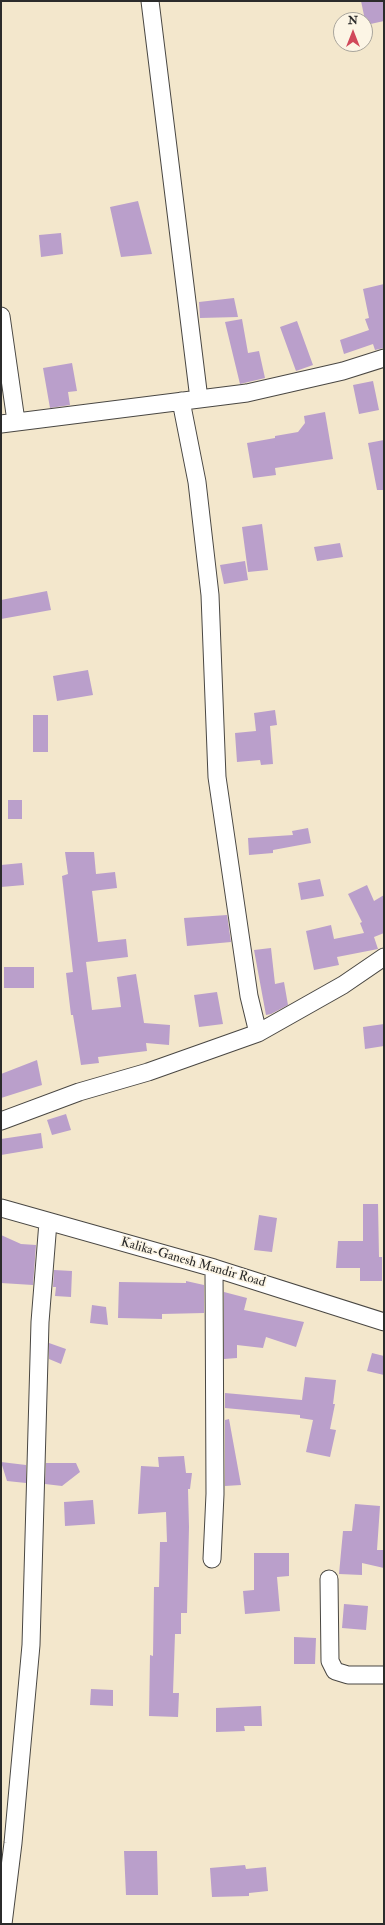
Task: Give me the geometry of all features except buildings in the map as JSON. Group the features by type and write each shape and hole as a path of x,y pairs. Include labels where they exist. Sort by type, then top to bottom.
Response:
{"street":[{"path":"150,1 199,399"},
{"path":"1,316 9,423 247,393 343,371 384,358"},
{"path":"181,401 197,482 210,595 217,777 249,996 258,1033"},
{"path":"1,1121 79,1092 148,1072 258,1033 343,985 384,958"},
{"name":"Kalika-Ganesh Mandir Road","path":"1,1208 214,1268 384,1322"},
{"path":"3,1924 13,1843 31,1645 40,1322 48,1222"},
{"path":"212,1559 215,1494 214,1268"},
{"path":"329,1579 330,1661 335,1671 348,1675 384,1675"}]}
